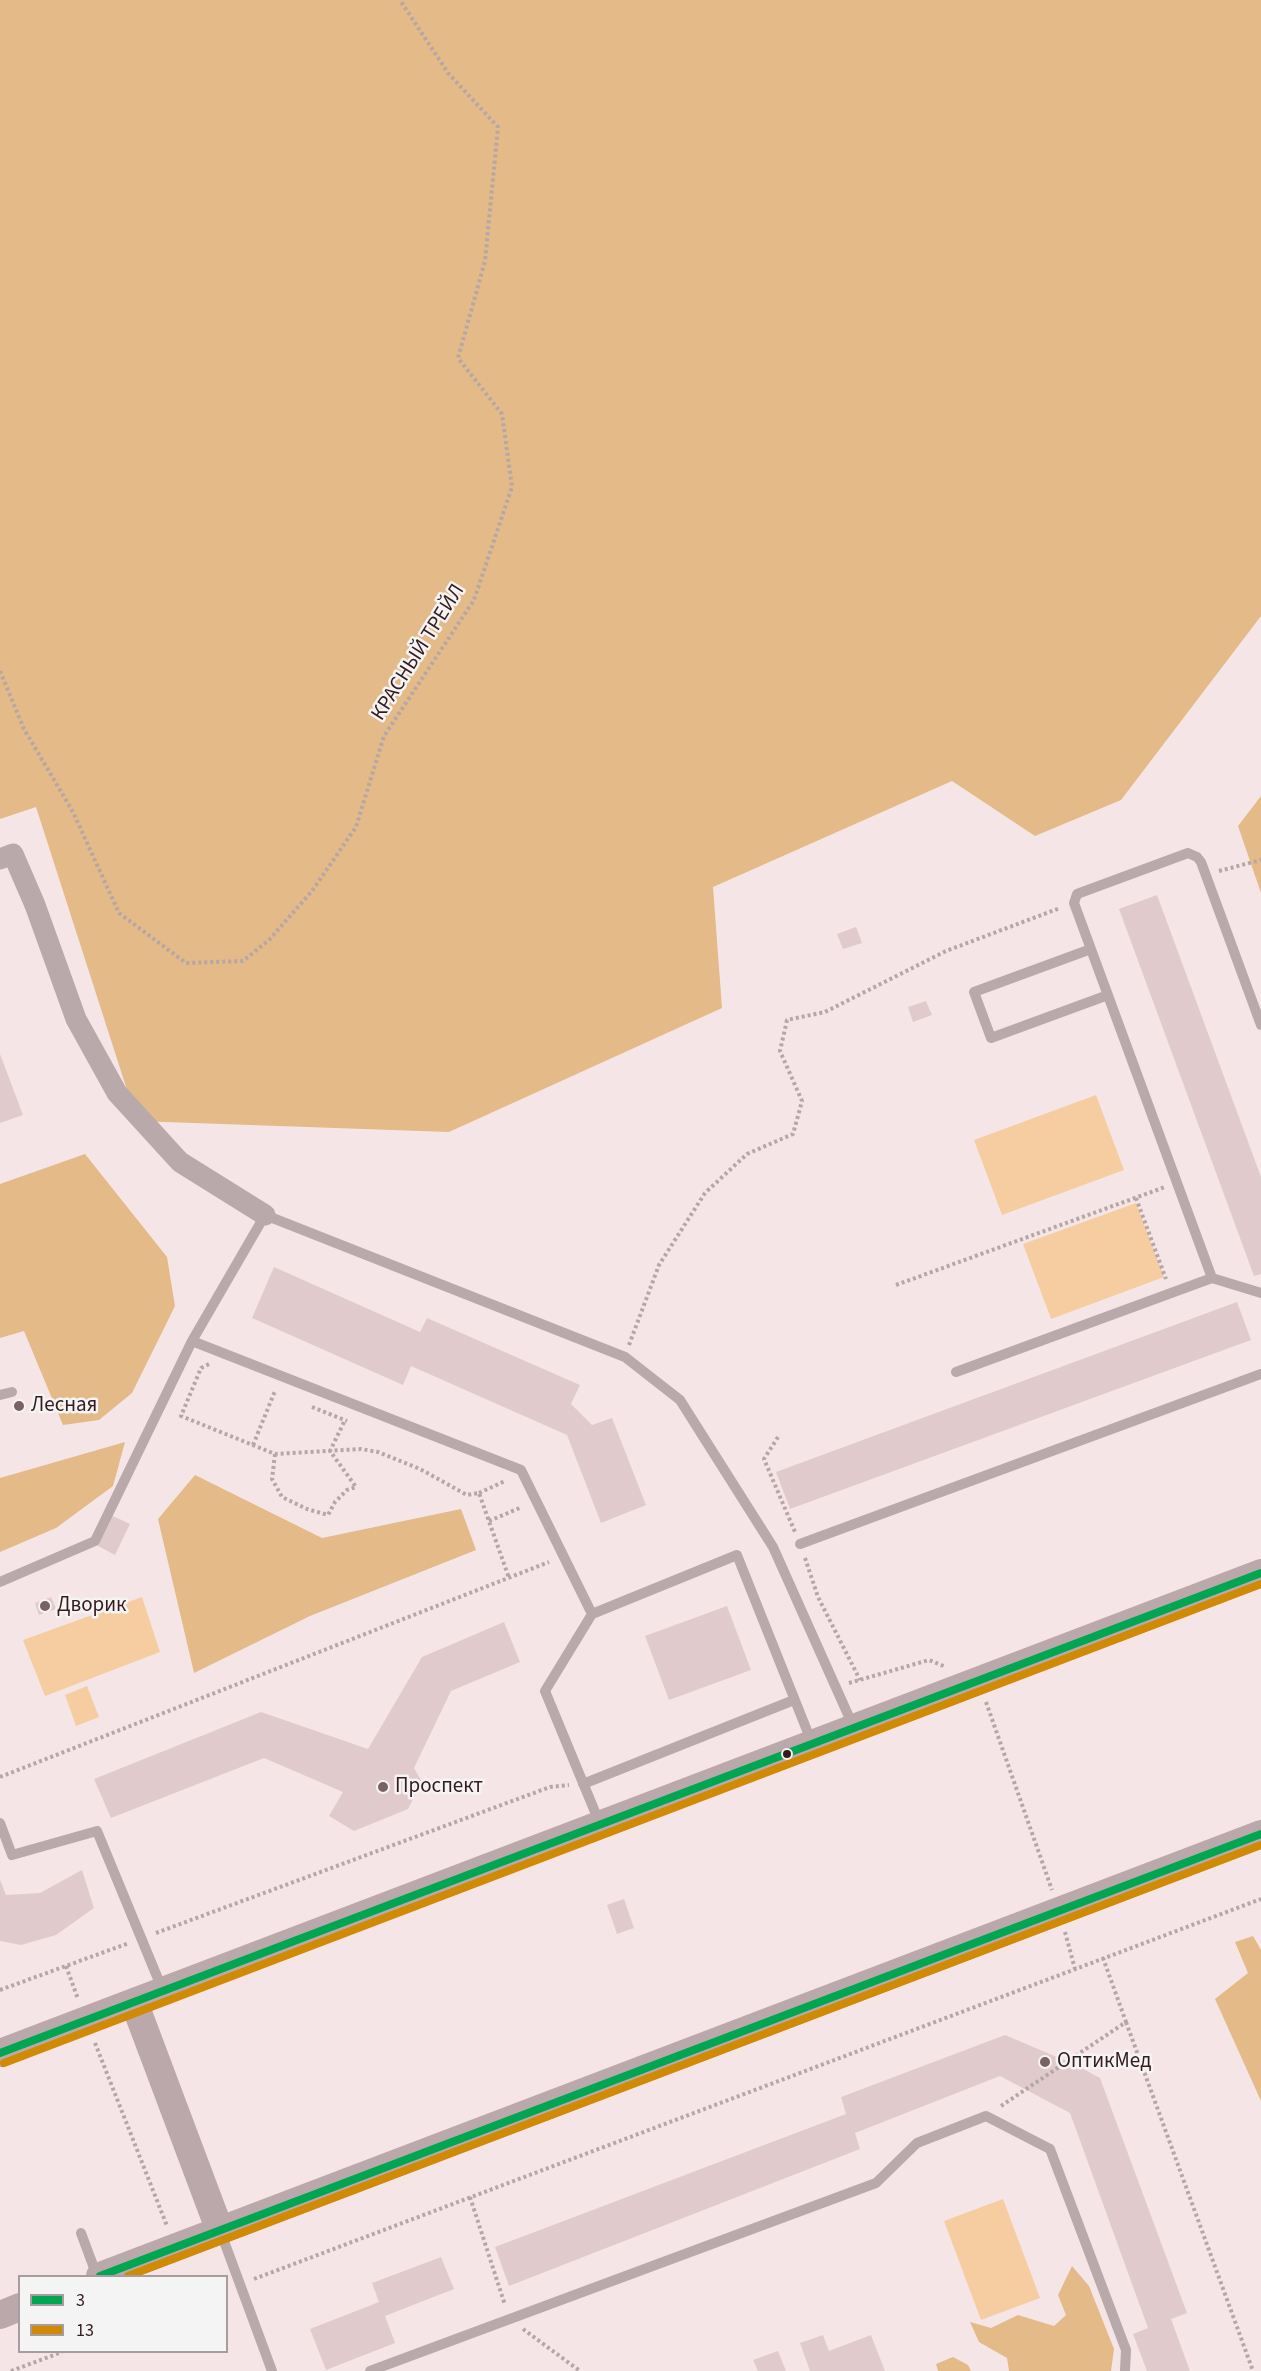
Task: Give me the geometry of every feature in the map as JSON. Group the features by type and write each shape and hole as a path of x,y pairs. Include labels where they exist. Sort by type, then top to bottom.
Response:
{"main road":[{"path":"0,2053 1261,1572"},
{"path":"103,2275 1261,1834"},
{"path":"134,2002 220,2231"},
{"path":"0,2315 18,2308"}],"street":[{"path":"0,859 13,854 35,904 76,1018 117,1093 180,1162 265,1215"}],"lane":[{"path":"1212,1278 1074,903 1077,894 1188,853 1197,857 1206,875 1261,1025"},
{"path":"1091,949 974,992 981,1011 991,1038 1108,995"},
{"path":"0,1582 95,1541 192,1341 265,1215 625,1357 680,1400 772,1547 854,1728"},
{"path":"956,1372 1212,1278 1261,1293"},
{"path":"192,1341 521,1470 592,1614"},
{"path":"800,1544 1261,1374"},
{"path":"0,1395 12,1392"},
{"path":"600,1824 545,1691 592,1614 737,1555 812,1744"},
{"path":"584,1784 794,1700"},
{"path":"0,1823 12,1856 97,1831 163,1991"},
{"path":"369,2371 876,2183 917,2143 986,2116 1050,2149 1126,2350 1125,2371"},
{"path":"220,2231 272,2371"},
{"path":"81,2233 97,2275"}],"path":[{"name":"КРАСНЫЙ ТРЕЙЛ","path":"0,671 24,729 73,812 118,913 186,963 243,961 269,940 312,891 356,827 384,736 474,600 512,487 502,414 458,358 485,261 498,127 448,73 400,0"},
{"path":"1206,875 1261,860"},
{"path":"625,1357 659,1264 705,1193 747,1154 793,1134 802,1101 780,1051 787,1020 825,1012 946,951 1074,903"},
{"path":"897,1286 1177,1183"},
{"path":"1136,1198 1171,1293"},
{"path":"212,1362 201,1368 181,1416 275,1454 361,1449 378,1452 420,1469 467,1495 479,1493 508,1479"},
{"path":"265,1386 286,1395"},
{"path":"253,1445 275,1391"},
{"path":"307,1405 355,1423"},
{"path":"330,1451 345,1420"},
{"path":"275,1454 272,1479 282,1497 307,1509 328,1515 334,1502 347,1490 356,1487 330,1451"},
{"path":"501,1474 513,1486"},
{"path":"479,1493 509,1578"},
{"path":"489,1521 524,1506 521,1499"},
{"path":"0,1777 564,1556"},
{"path":"836,1687 929,1660 978,1680 1059,1910 1075,1969"},
{"path":"0,1990 550,1787 584,1784"},
{"path":"240,2284 1261,1899"},
{"path":"1103,1958 1253,2371"},
{"path":"66,1966 176,2248"},
{"path":"986,2116 1126,2022"},
{"path":"470,2198 510,2319 580,2371"},
{"path":"11,2371 59,2353"}],"shaded area":[{"path":"0,0 1261,0 1261,616 1121,800 1035,836 952,781 713,887 722,1008 449,1132 137,1121 36,807 0,819"},
{"path":"1261,796 1261,893 1238,826"},
{"path":"1096,1095 1124,1170 1002,1215 974,1140"},
{"path":"85,1154 167,1257 175,1306 132,1393 99,1420 63,1425 24,1331 0,1338 0,1184"},
{"path":"1136,1203 1164,1277 1051,1319 1023,1244"},
{"path":"125,1442 113,1486 56,1528 0,1552 0,1478"},
{"path":"195,1475 322,1538 461,1509 476,1550 310,1616 194,1673 158,1519"},
{"path":"142,1597 160,1652 45,1696 23,1640"},
{"path":"87,1686 99,1717 76,1726 65,1695"},
{"path":"1253,1936 1261,1950 1261,2101 1215,1999 1248,1973 1235,1942"},
{"path":"1003,2199 1040,2298 981,2320 944,2221"},
{"path":"1072,2266 1089,2286 1114,2349 1111,2371 1009,2371 1007,2358 979,2342 970,2322 991,2328 1018,2315 1054,2326 1066,2315 1058,2295"},
{"path":"953,2357 968,2365 971,2371 938,2371 936,2364"}],"building":[{"path":"1157,895 1261,1177 1261,1274 1254,1276 1119,909"},
{"path":"856,927 862,943 843,949 837,934"},
{"path":"926,1001 932,1015 913,1022 908,1007"},
{"path":"0,1054 23,1115 0,1123"},
{"path":"274,1267 420,1332 427,1318 580,1385 571,1404 592,1425 612,1418 646,1505 601,1523 567,1435 411,1366 403,1385 252,1318"},
{"path":"1237,1302 1251,1340 790,1509 776,1472"},
{"path":"113,1516 130,1524 115,1555 98,1546"},
{"name":"Дворик","path":"51,1597 56,1609 39,1615 35,1603"},
{"path":"727,1606 751,1670 669,1700 645,1636"},
{"path":"504,1622 520,1662 451,1691 414,1768 422,1782 408,1809 354,1831 329,1816 343,1792 264,1758 111,1818 94,1779 261,1712 368,1749 422,1657"},
{"path":"82,1870 94,1908 56,1935 21,1945 0,1941 0,1880 6,1895 40,1893"},
{"path":"624,1899 634,1928 617,1934 607,1905"},
{"path":"1005,2035 1078,2066 1100,2078 1187,2313 1171,2319 1190,2371 1147,2371 1133,2334 1148,2328 1070,2113 1000,2076 855,2133 860,2149 509,2286 495,2247 846,2114 841,2097"},
{"path":"441,2257 454,2289 385,2316 395,2343 326,2370 310,2329 379,2302 372,2283"},
{"path":"823,2335 829,2351 871,2335 885,2371 810,2371 800,2343"},
{"path":"778,2351 786,2371 758,2371 753,2360"}],"transit line":[{"name":"3","path":"0,2053 1261,1573"},
{"name":"13","path":"4,2063 1261,1584"},
{"name":"3","path":"103,2275 1261,1834"},
{"name":"13","path":"131,2275 1261,1845"}],"place":[{"name":"Лесная","path":"19,1406"},
{"name":"Дворик","path":"45,1606"},
{"name":"Проспект","path":"383,1787"},
{"name":"ОптикМед","path":"1045,2062"}]}
